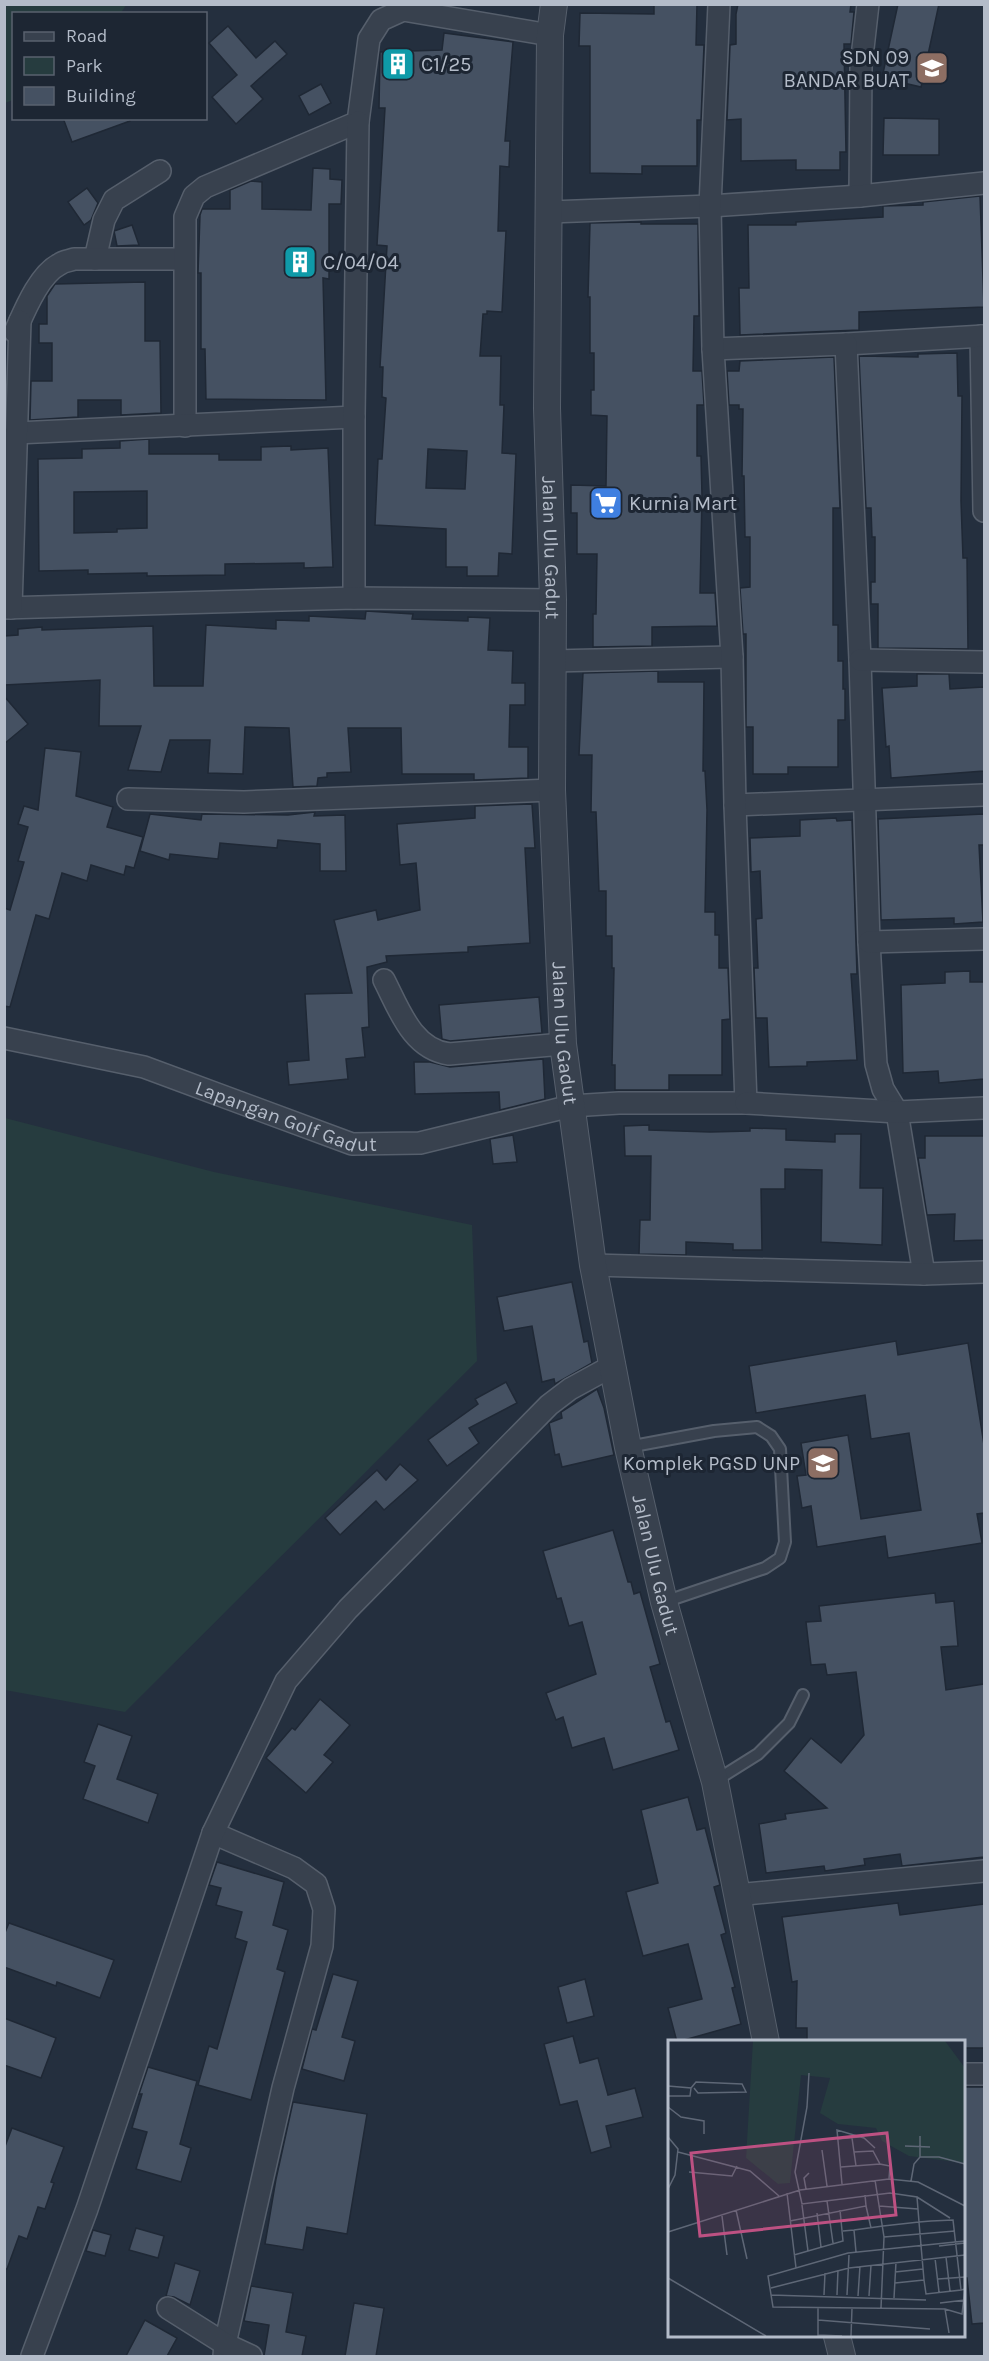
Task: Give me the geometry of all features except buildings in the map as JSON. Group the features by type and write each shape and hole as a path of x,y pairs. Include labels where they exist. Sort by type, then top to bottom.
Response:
{"street":[{"name":"Jalan Ulu Gadut","path":"554,4 550,35 547,408 553,600 552,790 563,1044 593,1265 628,1447 664,1602 715,1782 766,2040"},
{"path":"719,4 710,206 713,349 732,657 746,1102"},
{"path":"860,196 861,66 868,4"},
{"path":"354,598 358,122 369,39 381,20 404,10 550,35"},
{"path":"185,426 184,217 188,206 194,196 206,187 358,122"},
{"path":"95,259 104,220 114,200 160,171"},
{"path":"550,212 710,206 860,196 984,183"},
{"path":"4,354 37,288 47,274 59,264 74,259 184,259"},
{"path":"20,321 8,608 354,598 553,600"},
{"path":"713,349 982,336 984,511"},
{"path":"846,344 860,660 863,800 876,1065 883,1089 897,1112 924,1274"},
{"path":"16,433 354,417"},
{"path":"551,661 732,657"},
{"path":"860,660 984,662"},
{"path":"128,799 244,802 552,790"},
{"path":"735,805 984,795"},
{"path":"869,942 984,939"},
{"path":"384,980 413,1033 421,1042 436,1052 448,1054 563,1044"},
{"name":"Lapangan Golf Gadut","path":"4,1038 144,1067 352,1144 420,1143 571,1106 619,1103 746,1102 897,1112 984,1108"},
{"path":"593,1265 924,1274 984,1272"},
{"path":"32,2356 87,2209 213,1833 286,1681 348,1609 549,1405 570,1389 614,1365"},
{"path":"213,1833 294,1868 316,1884 324,1909 322,1946 283,2088 224,2350"},
{"path":"736,1895 984,1871"},
{"path":"965,2074 984,2074"},
{"path":"168,2308 224,2350 251,2356"},
{"path":"837,2337 842,2356"}],"lane":[{"path":"628,1447 714,1431 757,1426 771,1436 780,1449 785,1542 780,1558 765,1568 664,1602"},
{"path":"715,1782 758,1754 789,1723 803,1695"}],"green space":[{"path":"5,4 126,4 122,12 12,12 12,100 5,103"},
{"path":"5,1118 214,1172 472,1225 477,1361 125,1712 5,1690"}],"place":[{"name":"C1/25","path":"398,64"},
{"name":"SDN 09 BANDAR BUAT","path":"932,68"},
{"name":"C/04/04","path":"300,262"},
{"name":"Kurnia Mart","path":"606,503"},
{"name":"Komplek PGSD UNP","path":"823,1463"}]}
